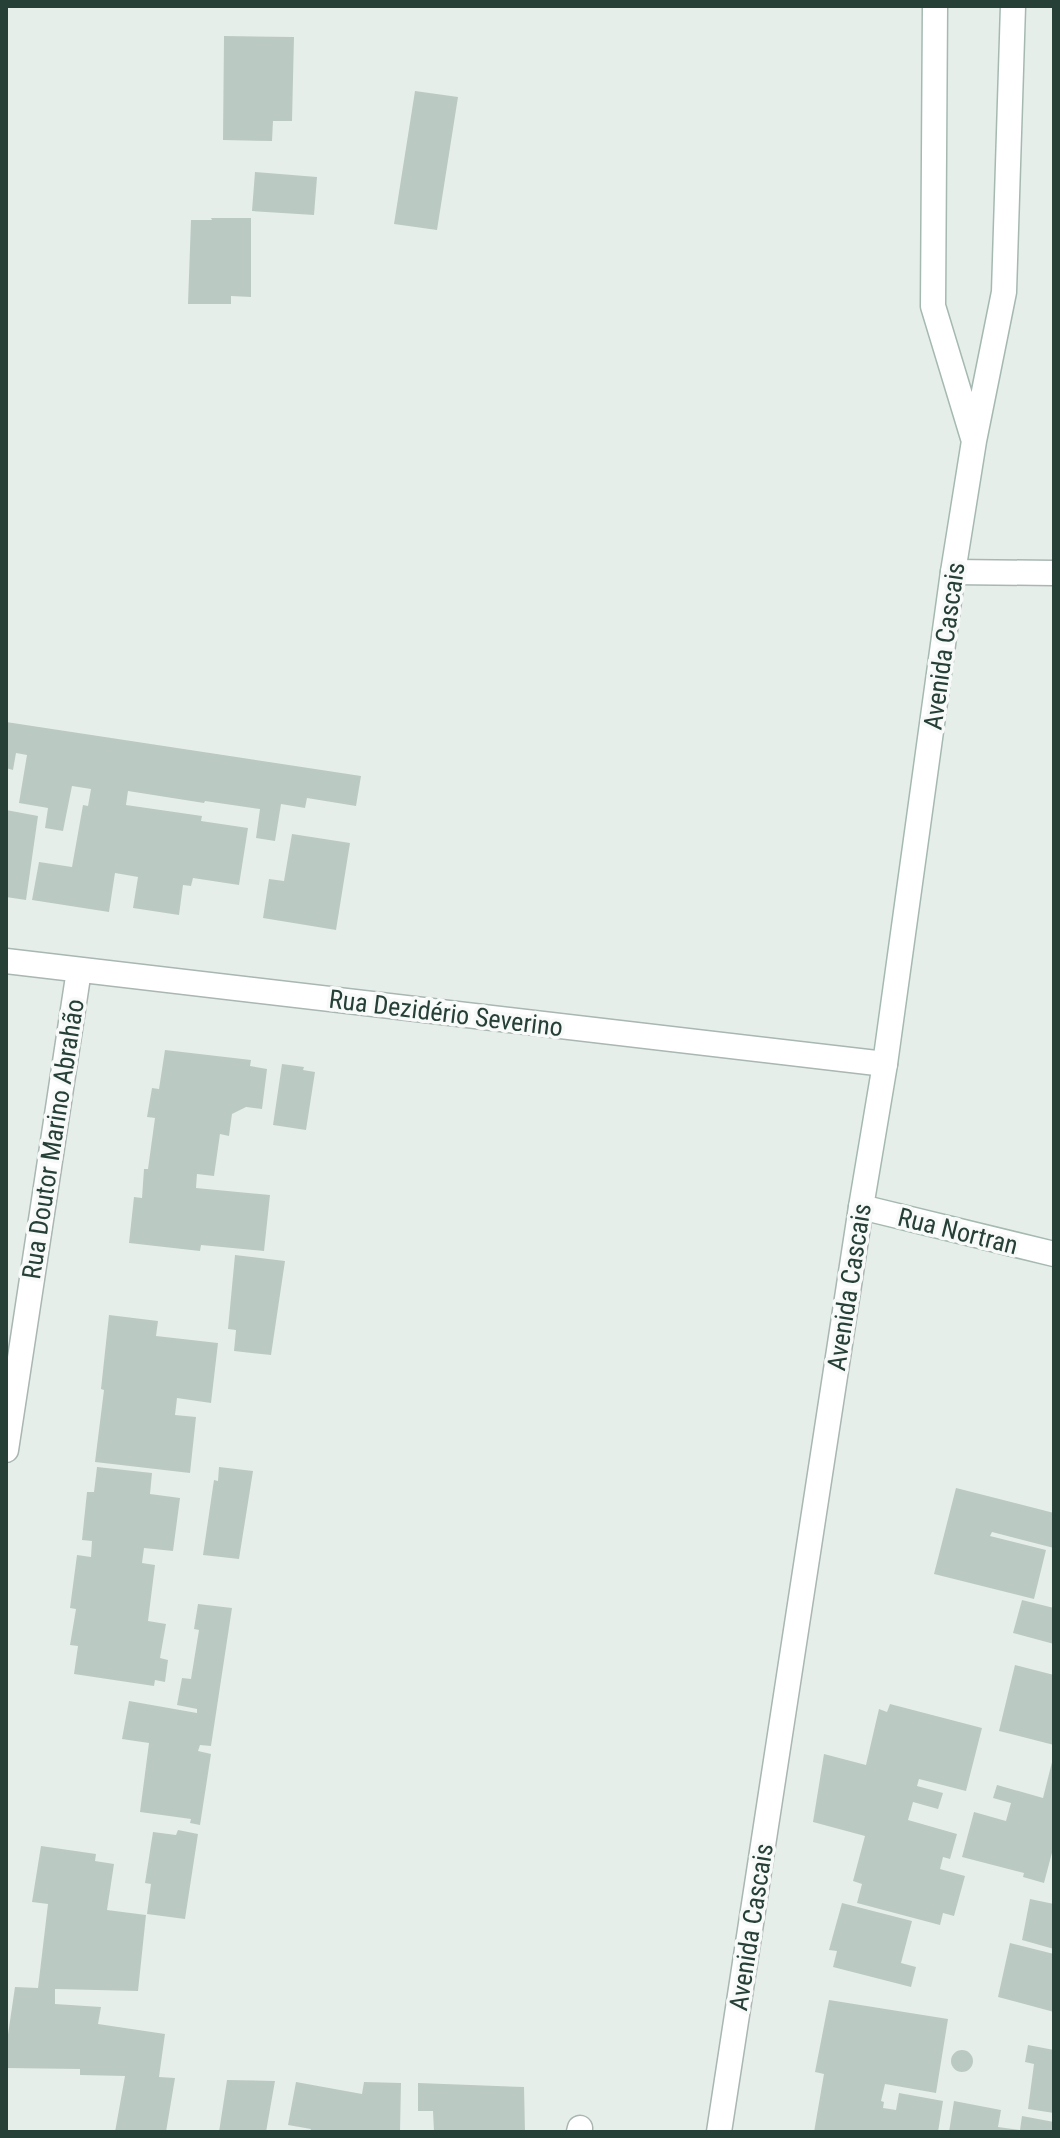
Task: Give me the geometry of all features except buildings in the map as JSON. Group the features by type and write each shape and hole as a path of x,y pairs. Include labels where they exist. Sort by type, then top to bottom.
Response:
{"street":[{"name":"Avenida Cascais","path":"935,6 933,306 974,441"},
{"name":"Avenida Cascais","path":"719,2132 885,1064 953,572 974,441 1004,292 1013,6"},
{"path":"953,572 1054,573"},
{"name":"Rua Dezidério Severino","path":"6,961 885,1064"},
{"name":"Rua Doutor Marino Abrahão","path":"6,1450 79,970"},
{"name":"Rua Nortran","path":"861,1207 1054,1254"}]}
